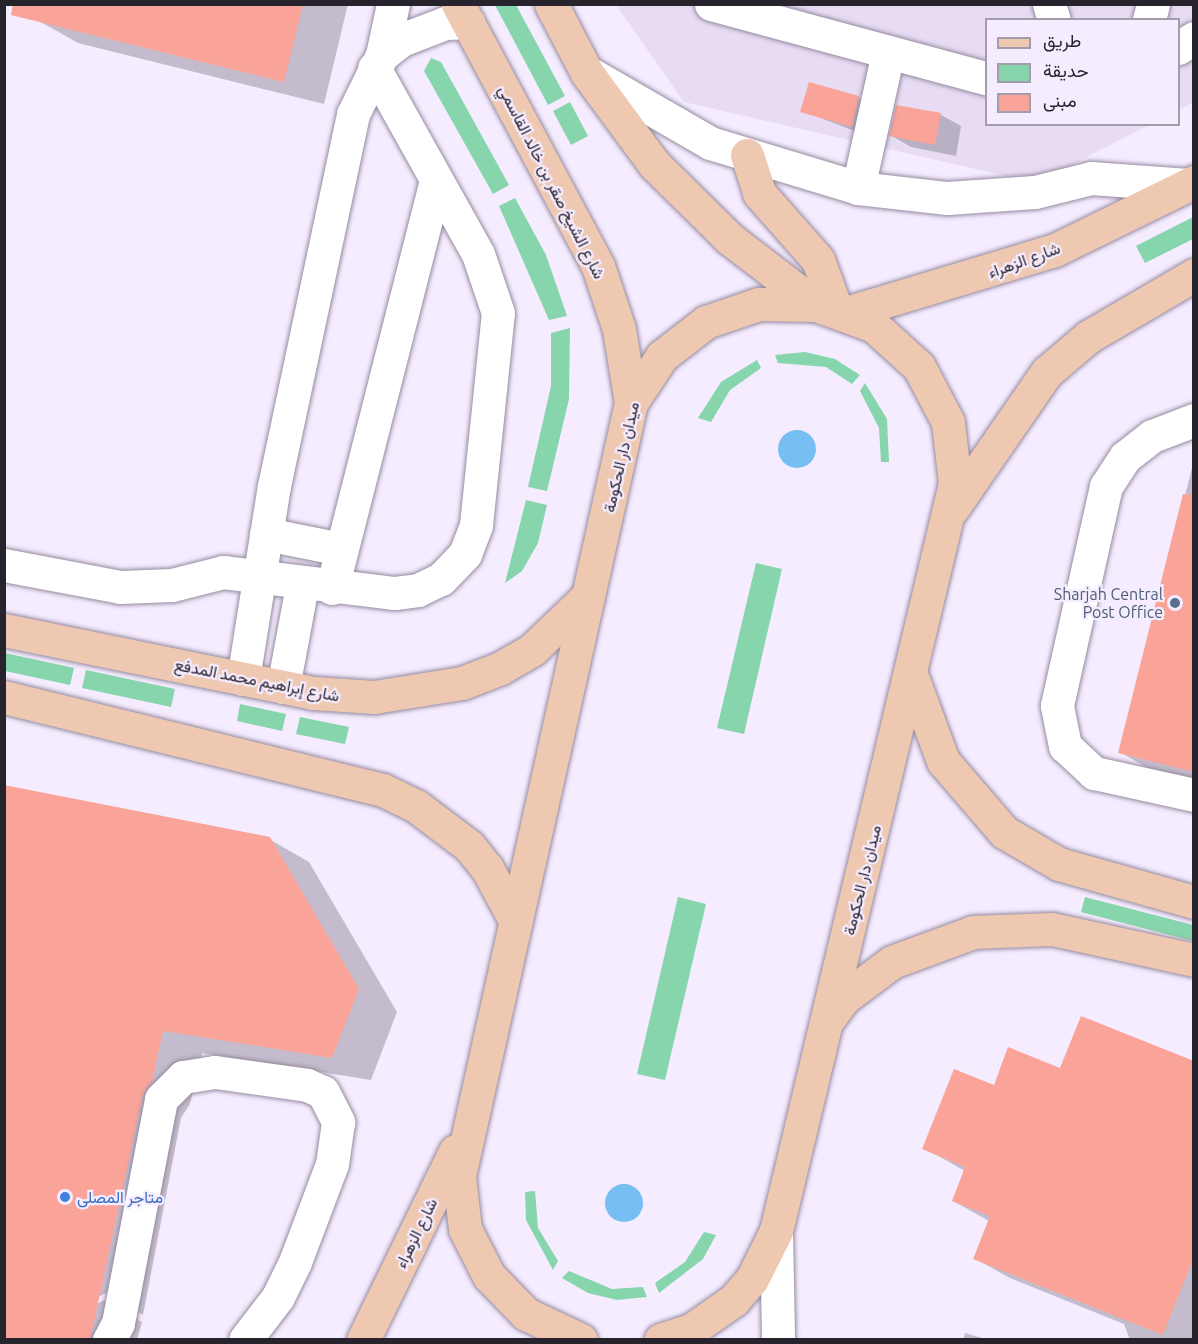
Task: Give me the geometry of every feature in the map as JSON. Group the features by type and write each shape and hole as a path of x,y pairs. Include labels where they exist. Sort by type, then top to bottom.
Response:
{"main road":[{"path":"550,4 587,73 654,164 690,203 832,309"},
{"name":"شارع الشيخ صقر بن خالد القاسمي","path":"463,13 598,267 619,329 631,403"},
{"path":"747,155 759,193 818,260 832,309"},
{"name":"شارع الزهراء","path":"832,309 1055,250 1191,183"},
{"path":"950,513 1047,372 1088,337 1194,275"},
{"name":"ميدان دار الحكومة","path":"581,1340 526,1314 506,1297 475,1254 460,1203 468,1126 516,922 631,403 662,356 706,322 759,304 832,309 898,345 936,393 954,452 950,513 776,1231 761,1264 734,1300 691,1330 661,1340"},
{"name":"شارع إبراهيم محمد المدفع","path":"4,630 283,687 374,697 462,683 533,649 589,595"},
{"path":"912,675 943,761 1004,832 1059,864 1194,902"},
{"path":"4,697 383,790 416,806 468,846 488,868 516,922"},
{"path":"827,1021 844,998 892,962 973,932 1052,929 1194,960"},
{"name":"شارع الزهراء","path":"363,1340 468,1126"}],"street":[{"path":"243,678 261,578 266,534 346,139 378,61 393,4"},
{"path":"711,4 985,77"},
{"path":"378,61 422,30 463,13"},
{"path":"1180,47 1194,38"},
{"path":"858,188 888,53"},
{"path":"4,565 120,587 172,585 223,572 317,587 418,590 441,579 465,554 476,525 498,313 478,254 436,181 378,61"},
{"path":"587,73 671,125 747,155 858,188 947,198 1035,192 1091,178 1191,183"},
{"path":"283,687 317,587 341,549 436,181"},
{"path":"1194,420 1152,436 1125,458 1106,486 1057,706 1065,746 1094,773 1194,795"},
{"path":"266,534 341,549"},
{"path":"109,1340 118,1323 161,1099 183,1077 214,1072 307,1085 322,1092 338,1122 332,1164 295,1262 278,1297 245,1340"},
{"path":"776,1231 778,1340"}],"shaded area":[{"path":"616,5 1193,5 1193,102 1180,109 1180,18 985,18 985,126 1147,126 1036,183 684,102"}],"green space":[{"path":"495,5 516,5 565,96 548,105"},
{"path":"431,58 441,62 509,185 493,194 424,71"},
{"path":"570,102 588,136 571,145 553,111"},
{"path":"515,198 546,255 567,316 549,320 499,206"},
{"path":"1193,217 1193,239 1145,263 1136,246"},
{"path":"570,328 569,399 547,491 528,487 551,386 551,333"},
{"path":"805,352 835,359 860,375 852,384 826,367 778,363 775,355"},
{"path":"757,360 761,368 730,390 711,422 698,418 721,382"},
{"path":"865,383 887,419 889,462 881,462 879,428 860,391"},
{"path":"526,500 547,505 538,543 522,571 505,583"},
{"path":"756,563 782,569 744,734 717,728"},
{"path":"5,653 74,668 70,685 5,671"},
{"path":"86,670 175,689 171,707 82,688"},
{"path":"240,704 286,714 282,731 237,721"},
{"path":"300,717 349,727 345,744 296,734"},
{"path":"678,897 706,904 665,1080 637,1074"},
{"path":"1085,897 1193,925 1193,941 1081,912"},
{"path":"535,1191 538,1228 558,1261 553,1270 526,1220 525,1192"},
{"path":"704,1232 716,1235 703,1259 659,1293 655,1283 685,1262"},
{"path":"569,1271 612,1289 643,1287 647,1297 617,1300 588,1293 562,1278"}],"water":[{"path":"797,430 804,431 810,436 815,442 815,456 810,462 804,467 797,468 790,467 784,462 779,456 778,449 779,442 784,436 790,431"},
{"path":"624,1184 631,1185 637,1190 642,1196 642,1210 637,1216 631,1221 624,1222 617,1221 611,1216 606,1210 605,1203 606,1196 611,1190 617,1185"}],"building":[{"path":"13,4 303,4 284,82 11,15"},
{"path":"809,82 859,96 852,127 800,112"},
{"path":"896,105 941,113 935,145 889,136"},
{"name":"Sharjah Central Post Office","path":"1183,494 1194,495 1194,772 1118,753"},
{"name":"متاجر المصلى","path":"4,785 270,837 359,989 332,1058 163,1031 152,1082 143,1095 90,1340 4,1340"},
{"path":"1081,1016 1194,1061 1194,1257 1163,1335 973,1259 990,1216 952,1201 965,1167 922,1149 954,1069 994,1085 1008,1047 1060,1068"}],"place":[{"name":"Sharjah Central Post Office","path":"1175,603"},
{"name":"متاجر المصلى","path":"65,1197"}]}
